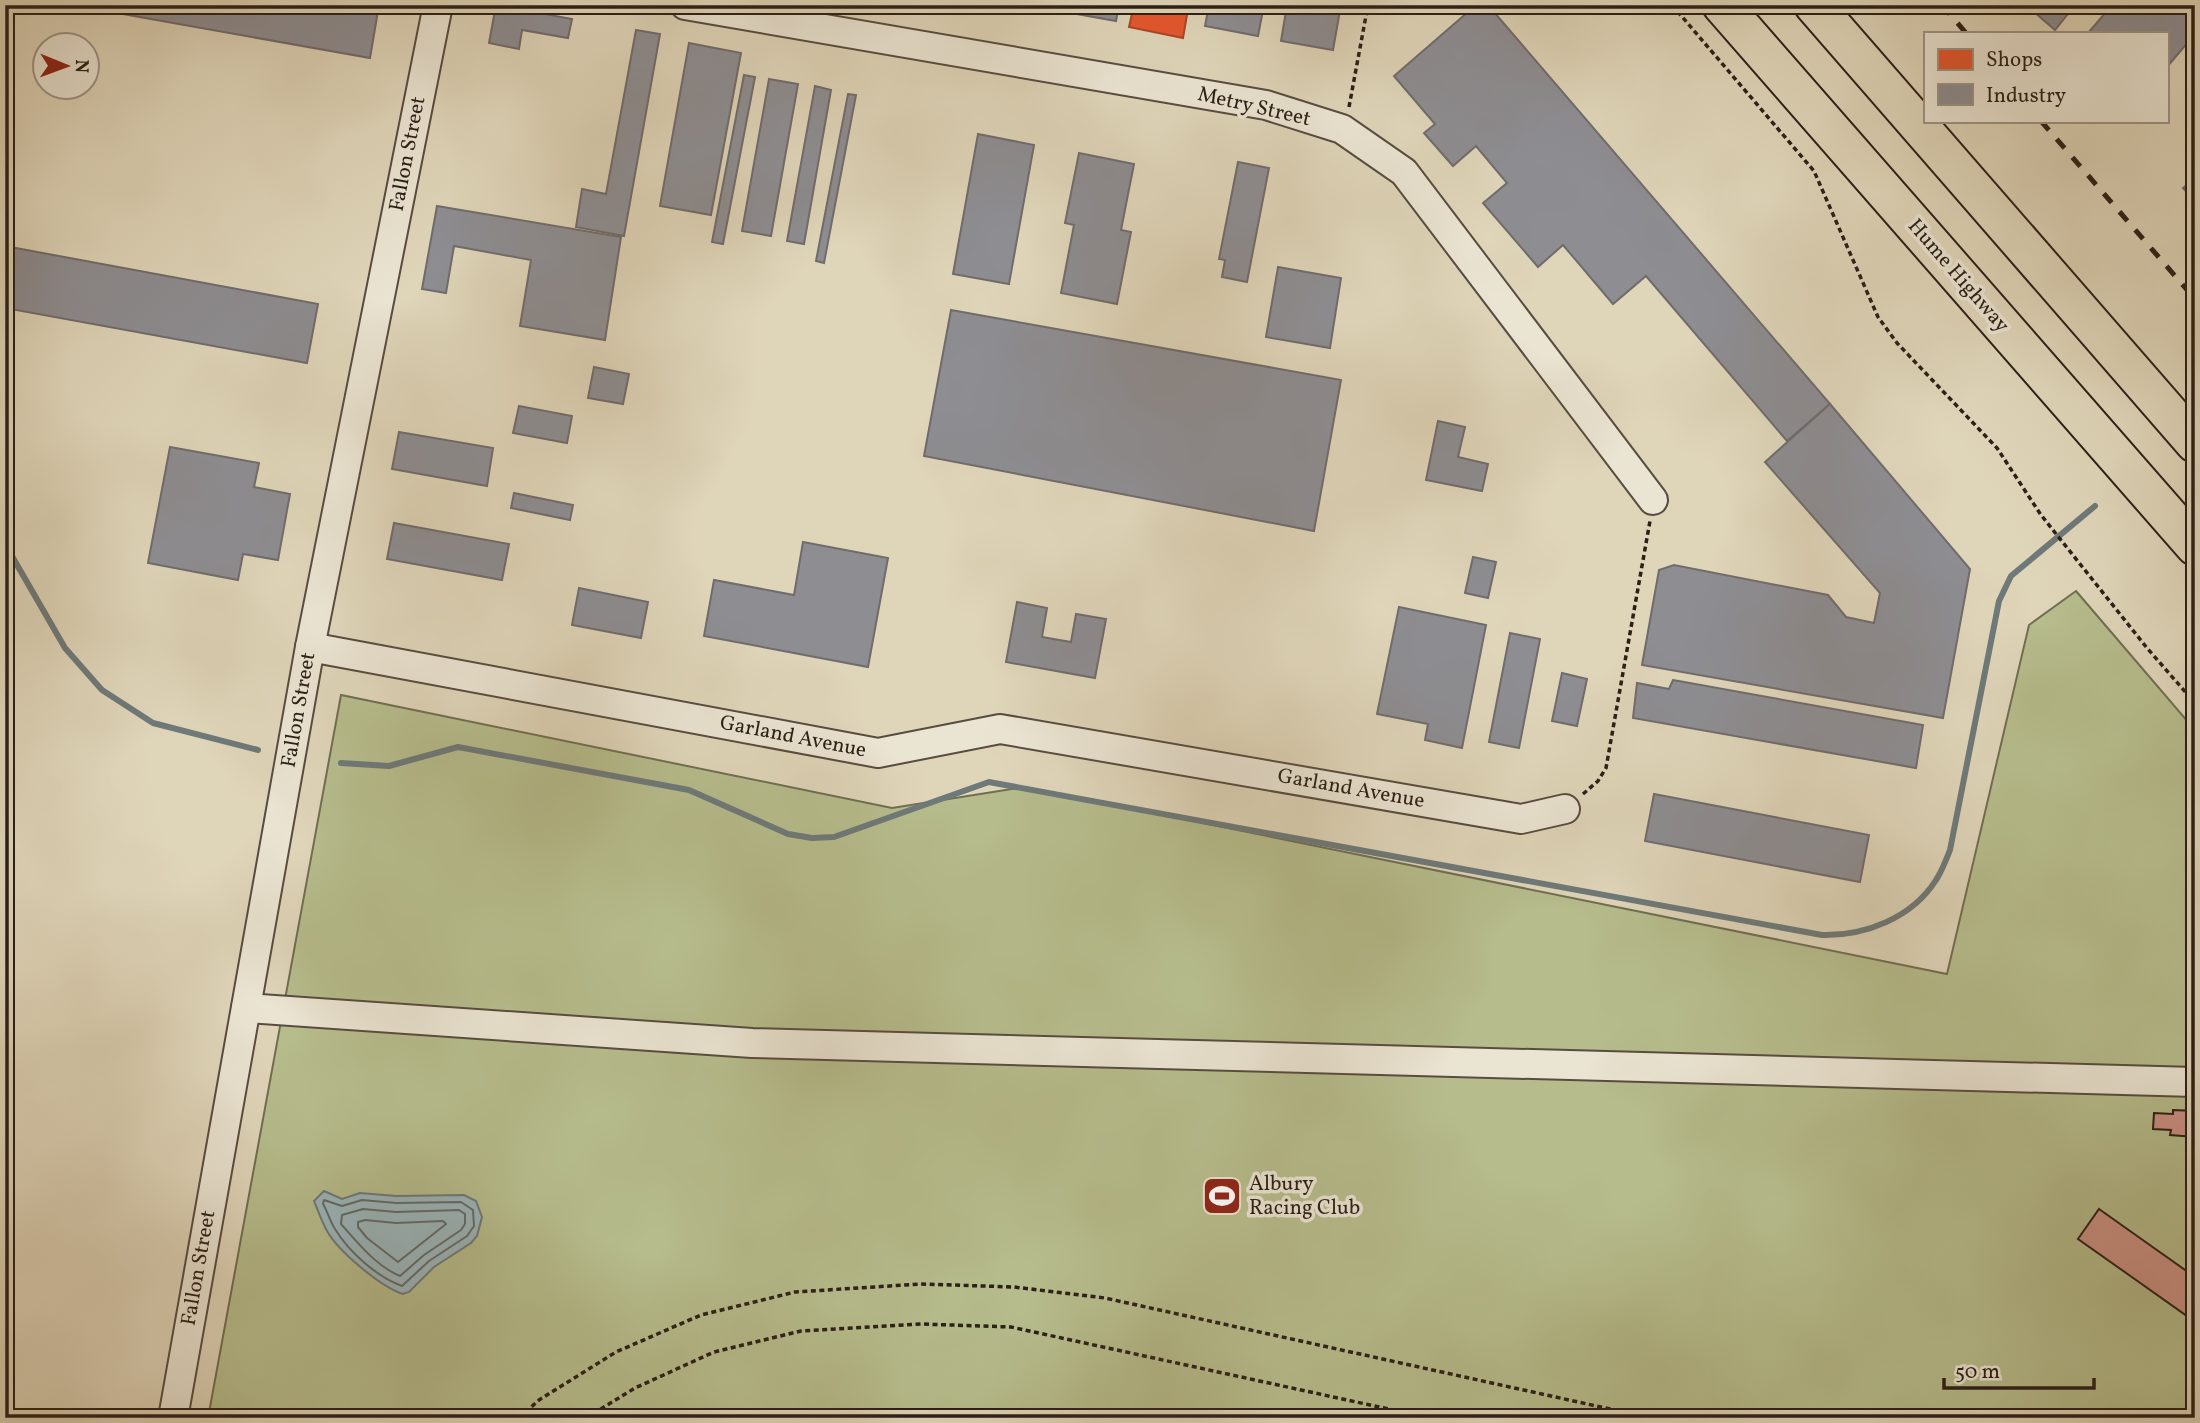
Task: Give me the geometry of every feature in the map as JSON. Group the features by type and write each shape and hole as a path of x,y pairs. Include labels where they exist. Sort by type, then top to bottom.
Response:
{"highway":[{"name":"Hume Highway","path":"1723,5 2195,546"},
{"path":"1814,5 2195,443"}],"street":[{"name":"Fallon Street","path":"173,1418 310,647 438,5"},
{"name":"Metry Street","path":"685,5 1266,106 1342,129 1404,172 1653,500"},
{"name":"Garland Avenue","path":"310,647 878,753 1000,729 1521,819 1565,809"},
{"path":"246,1008 752,1043 2195,1082"}],"path":[{"path":"1353,92 1368,5"},
{"path":"1672,5 1814,171 1878,317 1897,343 1997,448 2041,515 2147,648 2195,703"},
{"path":"1565,809 1598,781 1606,768 1653,500"},
{"path":"519,1418 539,1400 616,1352 701,1315 795,1292 920,1284 1014,1287 1105,1298 1651,1418"},
{"path":"586,1418 635,1388 714,1352 801,1331 921,1324 1011,1326 1430,1418"}],"green space":[{"name":"Albury Racing Club","path":"2076,591 2195,730 2195,1418 208,1418 341,695 892,808 1025,787 1947,974 2029,625"}],"water":[{"path":"324,1191 342,1199 360,1193 396,1196 464,1195 476,1201 482,1217 477,1236 471,1243 434,1267 409,1292 403,1294 372,1277 333,1239 325,1228 314,1201"}],"building: Shops":[{"path":"1134,5 1209,5 1207,13 1188,9 1183,38 1129,27"}],"building: Industry":[{"path":"72,5 379,5 370,58"},
{"path":"496,5 572,19 568,38 522,30 519,49 489,43"},
{"path":"1066,5 1119,5 1116,21 1065,12"},
{"path":"1209,5 1264,5 1258,36 1205,26"},
{"path":"1287,5 1341,5 1333,50 1281,41"},
{"path":"1476,5 1488,5 1830,404 1787,441 1646,276 1613,304 1563,245 1538,267 1483,203 1507,183 1476,146 1453,166 1424,133 1435,124 1394,76"},
{"path":"2026,5 2075,5 2055,30"},
{"path":"2112,5 2195,5 2195,34 2168,66 2168,32 2089,32"},
{"path":"636,30 660,34 624,236 576,227 582,189 606,194"},
{"path":"689,43 741,53 711,215 660,206"},
{"path":"744,75 755,77 723,244 712,242"},
{"path":"769,79 798,84 771,236 742,231"},
{"path":"815,86 831,90 804,244 787,241"},
{"path":"848,94 856,95 824,263 816,261"},
{"path":"978,134 1034,145 1009,284 953,274"},
{"path":"1079,153 1134,164 1121,230 1131,232 1117,304 1061,293 1074,225 1065,223"},
{"path":"1238,162 1269,168 1247,282 1222,277 1225,260 1219,259"},
{"path":"2195,178 2195,201 2183,188"},
{"path":"437,206 621,237 605,340 520,326 531,260 454,246 446,293 422,289"},
{"path":"5,246 318,304 307,363 5,308"},
{"path":"1278,267 1341,278 1330,348 1266,337"},
{"path":"951,310 1341,380 1314,531 924,456"},
{"path":"594,367 629,374 623,404 588,398"},
{"path":"1830,404 1970,569 1943,718 1642,665 1659,570 1674,565 1828,595 1846,617 1874,623 1880,593 1765,462"},
{"path":"519,406 572,416 567,443 513,433"},
{"path":"1438,421 1465,427 1458,457 1488,464 1482,491 1426,480"},
{"path":"399,432 493,448 487,486 392,469"},
{"path":"170,447 259,463 254,487 290,494 278,560 243,554 238,580 148,563"},
{"path":"514,493 573,505 570,520 511,508"},
{"path":"394,523 509,544 502,580 387,559"},
{"path":"803,542 888,558 868,667 704,636 714,580 794,595"},
{"path":"1473,557 1496,562 1488,598 1465,593"},
{"path":"579,588 648,602 641,638 572,625"},
{"path":"1017,602 1047,608 1042,637 1071,642 1076,614 1106,619 1095,678 1006,662"},
{"path":"1399,607 1486,625 1462,748 1425,740 1428,724 1377,714"},
{"path":"1510,633 1540,639 1519,748 1489,742"},
{"path":"1562,673 1587,679 1577,726 1552,721"},
{"path":"1673,680 1923,725 1916,768 1633,718 1637,683 1669,689"},
{"path":"1654,794 1869,835 1860,882 1645,841"}],"building: Other":[{"path":"2173,1110 2195,1111 2195,1137 2170,1135 2171,1130 2153,1129 2154,1113 2173,1114"},
{"path":"2099,1209 2195,1277 2195,1305 2187,1316 2078,1239"}],"waterway":[{"path":"341,763 389,766 458,747 689,790 788,834 812,838 834,837 989,782 1822,935 1855,932 1871,928 1901,914 1914,905 1938,877 1950,850 1999,601 2011,576 2095,506"},
{"path":"5,544 65,648 102,690 153,723 258,750"}],"railway":[{"path":"1942,5 1965,32"},
{"path":"2042,122 2195,299"}],"place":[{"name":"Albury Racing Club","path":"1222,1196"}]}
